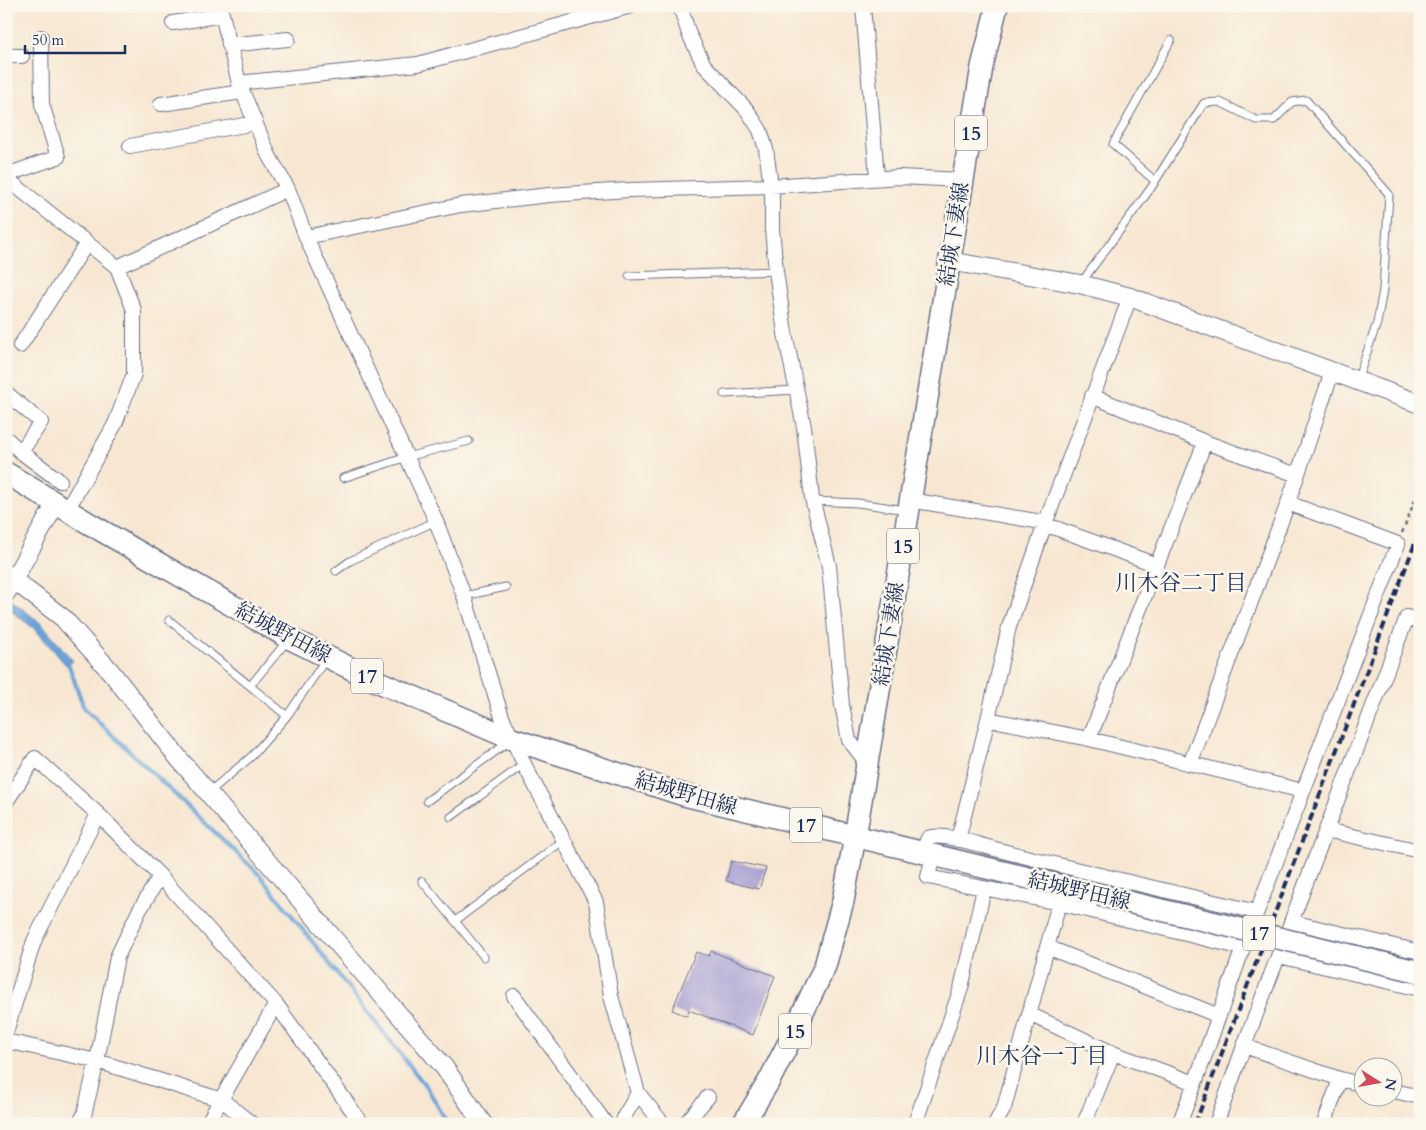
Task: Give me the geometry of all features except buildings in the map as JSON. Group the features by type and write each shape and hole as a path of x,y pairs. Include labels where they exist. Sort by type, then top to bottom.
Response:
{"main road":[{"name":"結城下妻線","path":"743,1124 769,1081 810,1001 825,966 844,901 982,67 997,6"},
{"name":"結城野田線","path":"6,473 164,567 289,638 441,710 512,739 676,793 927,855 1420,972"}],"street":[{"path":"161,104 241,88 418,64 631,6"},
{"path":"680,6 689,34 704,65 747,110 760,130 766,149 771,186 772,229 776,271 785,333 804,427 813,501 829,566 843,714 849,740 867,763"},
{"path":"863,6 877,178"},
{"path":"173,23 221,11 241,88 255,123 269,156 288,189 306,237 436,521 464,596 502,717 524,764 596,902 611,996 638,1093 663,1124"},
{"path":"41,37 42,104 58,157 6,176 116,267 134,310 134,374 116,424 62,507 9,582 63,618 111,672 180,760 444,1067 483,1124"},
{"path":"229,45 288,39"},
{"path":"6,56 22,56"},
{"path":"130,146 255,123"},
{"path":"306,237 462,205 549,195 629,190 771,186 899,177 963,180"},
{"path":"116,267 288,189"},
{"path":"20,346 86,243"},
{"path":"949,261 1080,284 1130,297 1420,404"},
{"path":"958,840 1009,627 1044,524 1130,297"},
{"path":"1190,764 1288,502 1332,372"},
{"path":"6,393 41,422 21,452"},
{"path":"1092,396 1205,442 1297,475"},
{"path":"6,438 21,452 60,481"},
{"path":"1089,739 1205,442"},
{"path":"1179,1124 1243,948 1398,544 1288,502"},
{"path":"910,505 1044,524 1157,565"},
{"path":"1216,1124 1407,617 1420,622"},
{"path":"988,719 1089,739 1303,791"},
{"path":"6,802 35,758 98,814 160,876 276,1004 362,1124"},
{"path":"6,1032 34,941 98,814"},
{"path":"1326,830 1420,851"},
{"path":"1243,948 1059,903 928,877 928,838 933,836 958,840 1066,868 1257,912"},
{"path":"79,1124 84,1115 97,1061 117,957 139,911 160,876"},
{"path":"916,1124 961,988 984,889"},
{"path":"995,1124 1004,1108 1059,903"},
{"path":"1292,922 1420,952"},
{"path":"1047,947 1219,1016"},
{"path":"1279,956 1420,989"},
{"path":"514,996 606,1124"},
{"path":"207,1124 276,1004"},
{"path":"1029,1014 1112,1053 1195,1083"},
{"path":"6,1041 97,1061 222,1100 252,1124"},
{"path":"1244,1046 1354,1082"},
{"path":"1084,1124 1112,1053"},
{"path":"1324,1124 1340,1079"},
{"path":"622,1124 638,1093"},
{"path":"1404,1093 1420,1097"},
{"path":"685,1124 708,1097"}],"lane":[{"path":"1155,181 1113,144 1171,40"},
{"path":"1080,284 1155,181 1204,103 1220,102 1256,120 1274,120 1292,102 1306,100 1389,194 1383,290 1377,323 1357,381"},
{"path":"629,276 776,271"},
{"path":"724,394 796,390"},
{"path":"343,478 407,457 469,441"},
{"path":"813,501 910,505"},
{"path":"336,571 350,561 436,521"},
{"path":"464,596 506,588"},
{"path":"169,620 287,716"},
{"path":"250,686 289,638"},
{"path":"208,793 252,756 287,716 327,657"},
{"path":"427,801 512,739"},
{"path":"451,817 524,764"},
{"path":"455,922 564,840"},
{"path":"422,881 484,957"}],"path":[{"path":"1398,544 1420,487"}],"water":[{"path":"6,596 43,625 73,661 66,665 36,630 6,607"}],"waterway":[{"path":"67,660 84,708 260,875 428,1089 448,1124"}],"railway":[{"path":"1195,1124 1420,530"}],"district":[{"name":"川木谷二丁目","path":"1181,583"},
{"name":"川木谷一丁目","path":"1042,1056"}]}
